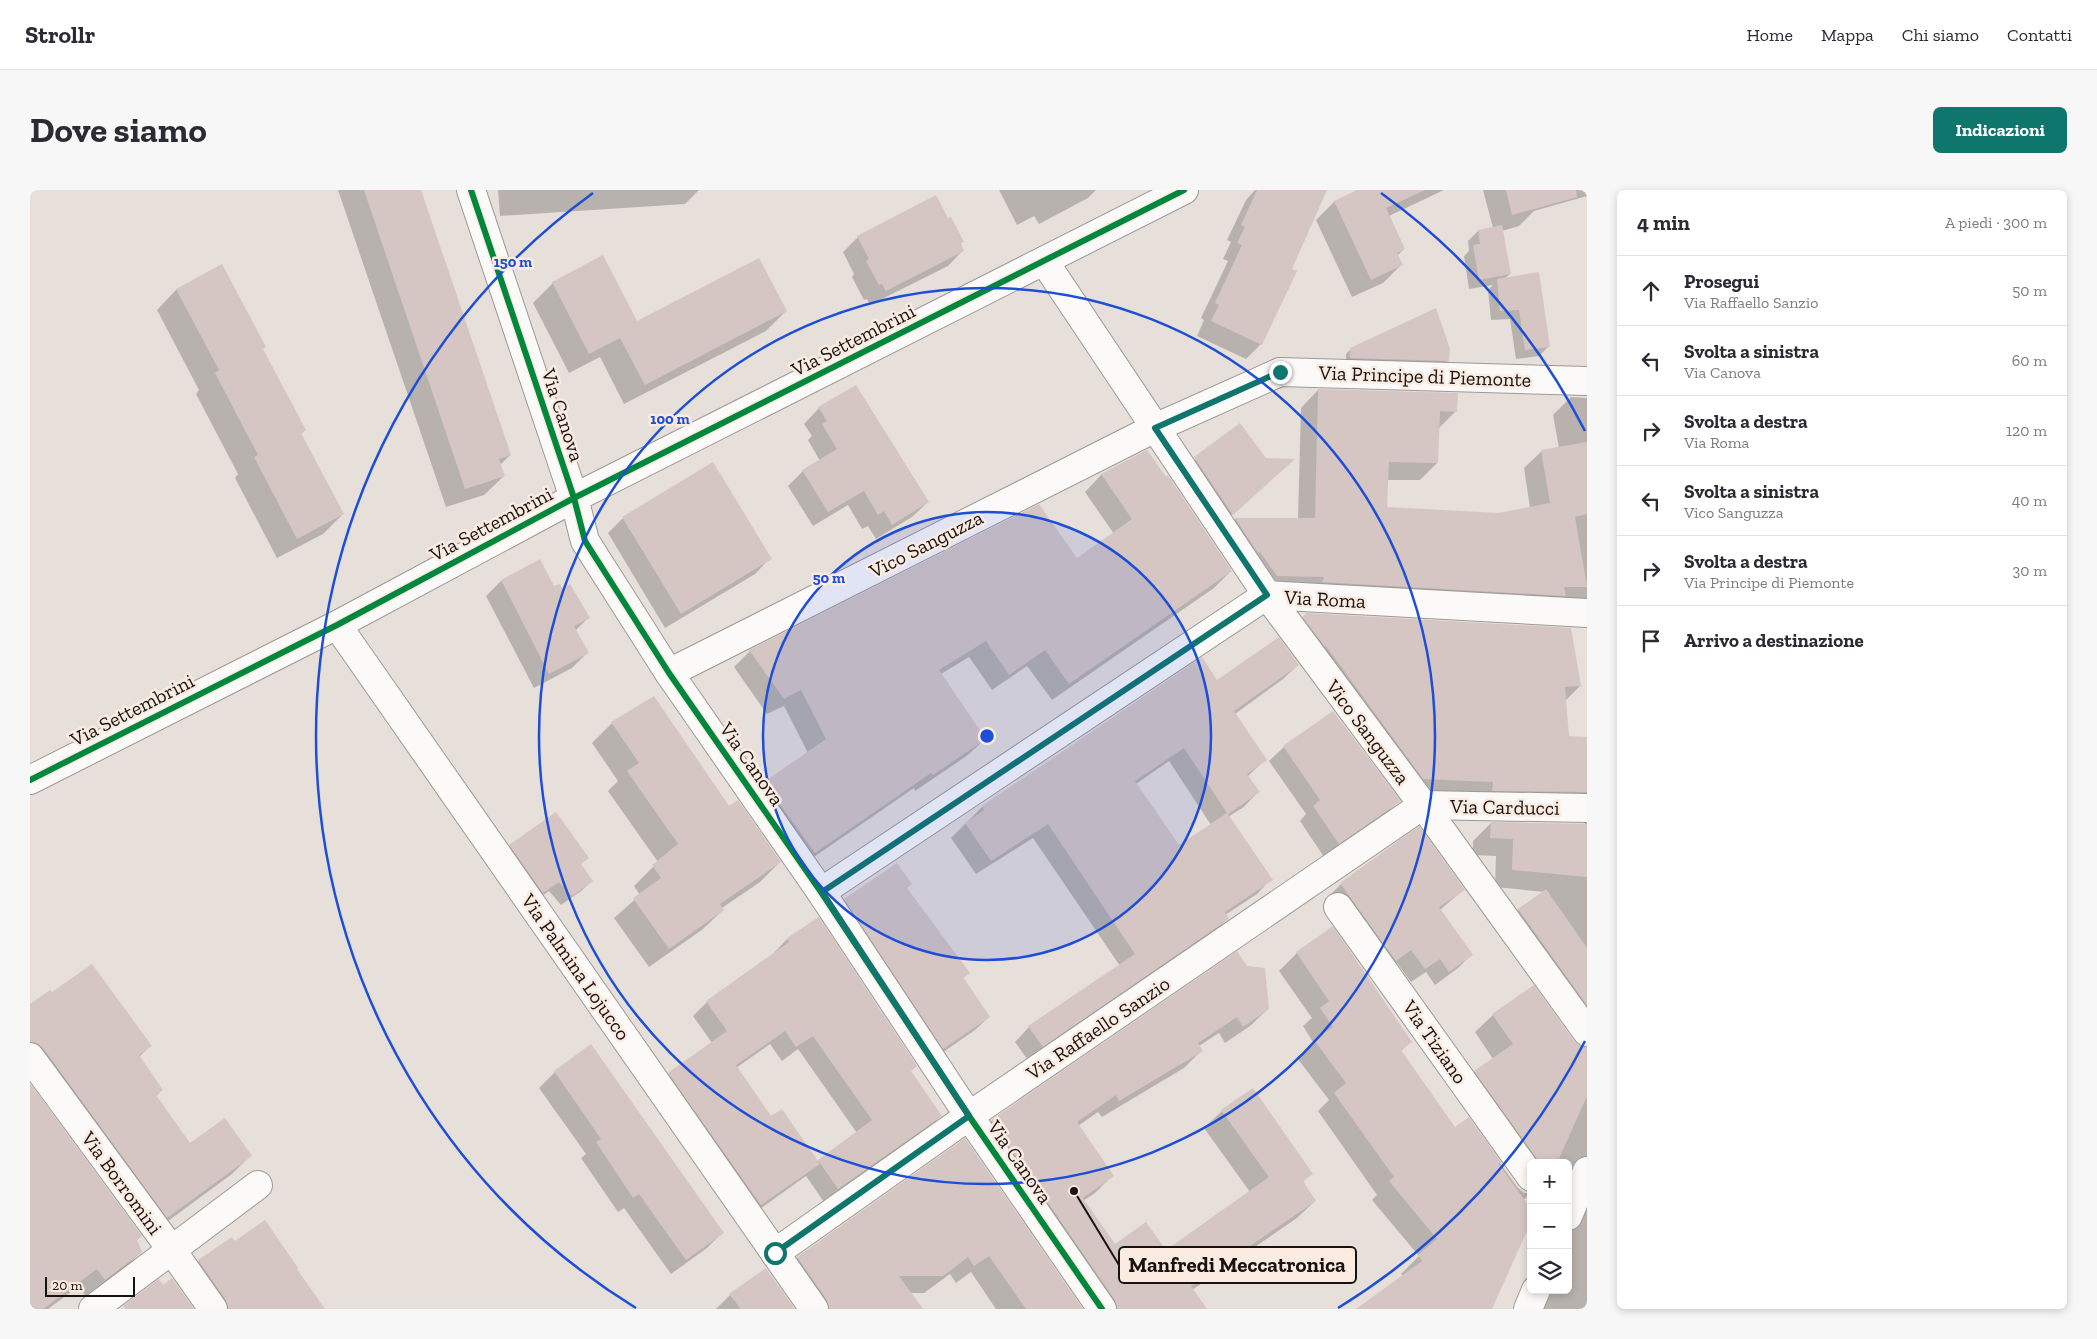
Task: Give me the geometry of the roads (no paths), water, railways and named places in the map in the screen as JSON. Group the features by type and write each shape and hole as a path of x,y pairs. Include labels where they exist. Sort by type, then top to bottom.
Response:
{"street":[{"name":"Via Canova","path":"471,190 574,498 585,541 670,673 822,892 969,1116 1102,1309"},
{"name":"Via Settembrini","path":"30,780 337,625 574,498 1044,261 1169,193"},
{"name":"Vico Sanguzza","path":"1044,261 1267,595 1423,805 1587,1032"},
{"name":"Via Principe di Piemonte","path":"1155,428 1280,372 1587,381"},
{"name":"Vico Sanguzza","path":"670,673 1155,428"},
{"name":"Via Roma","path":"822,892 1267,595 1587,613"},
{"name":"Via Palmina Lojucco","path":"337,625 814,1309"},
{"name":"Via Carducci","path":"1423,805 1587,808"},
{"name":"Via Raffaello Sanzio","path":"775,1253 969,1116 1423,805"},
{"name":"Via Tiziano","path":"1338,907 1527,1171"},
{"name":"Via Borromini","path":"30,1057 213,1309"},
{"path":"1572,1207 1587,1171"},
{"path":"93,1309 258,1185"},
{"path":"1528,1309 1534,1294"}],"place":[{"name":"Manfredi Meccatronica","path":"1074,1191"}]}
